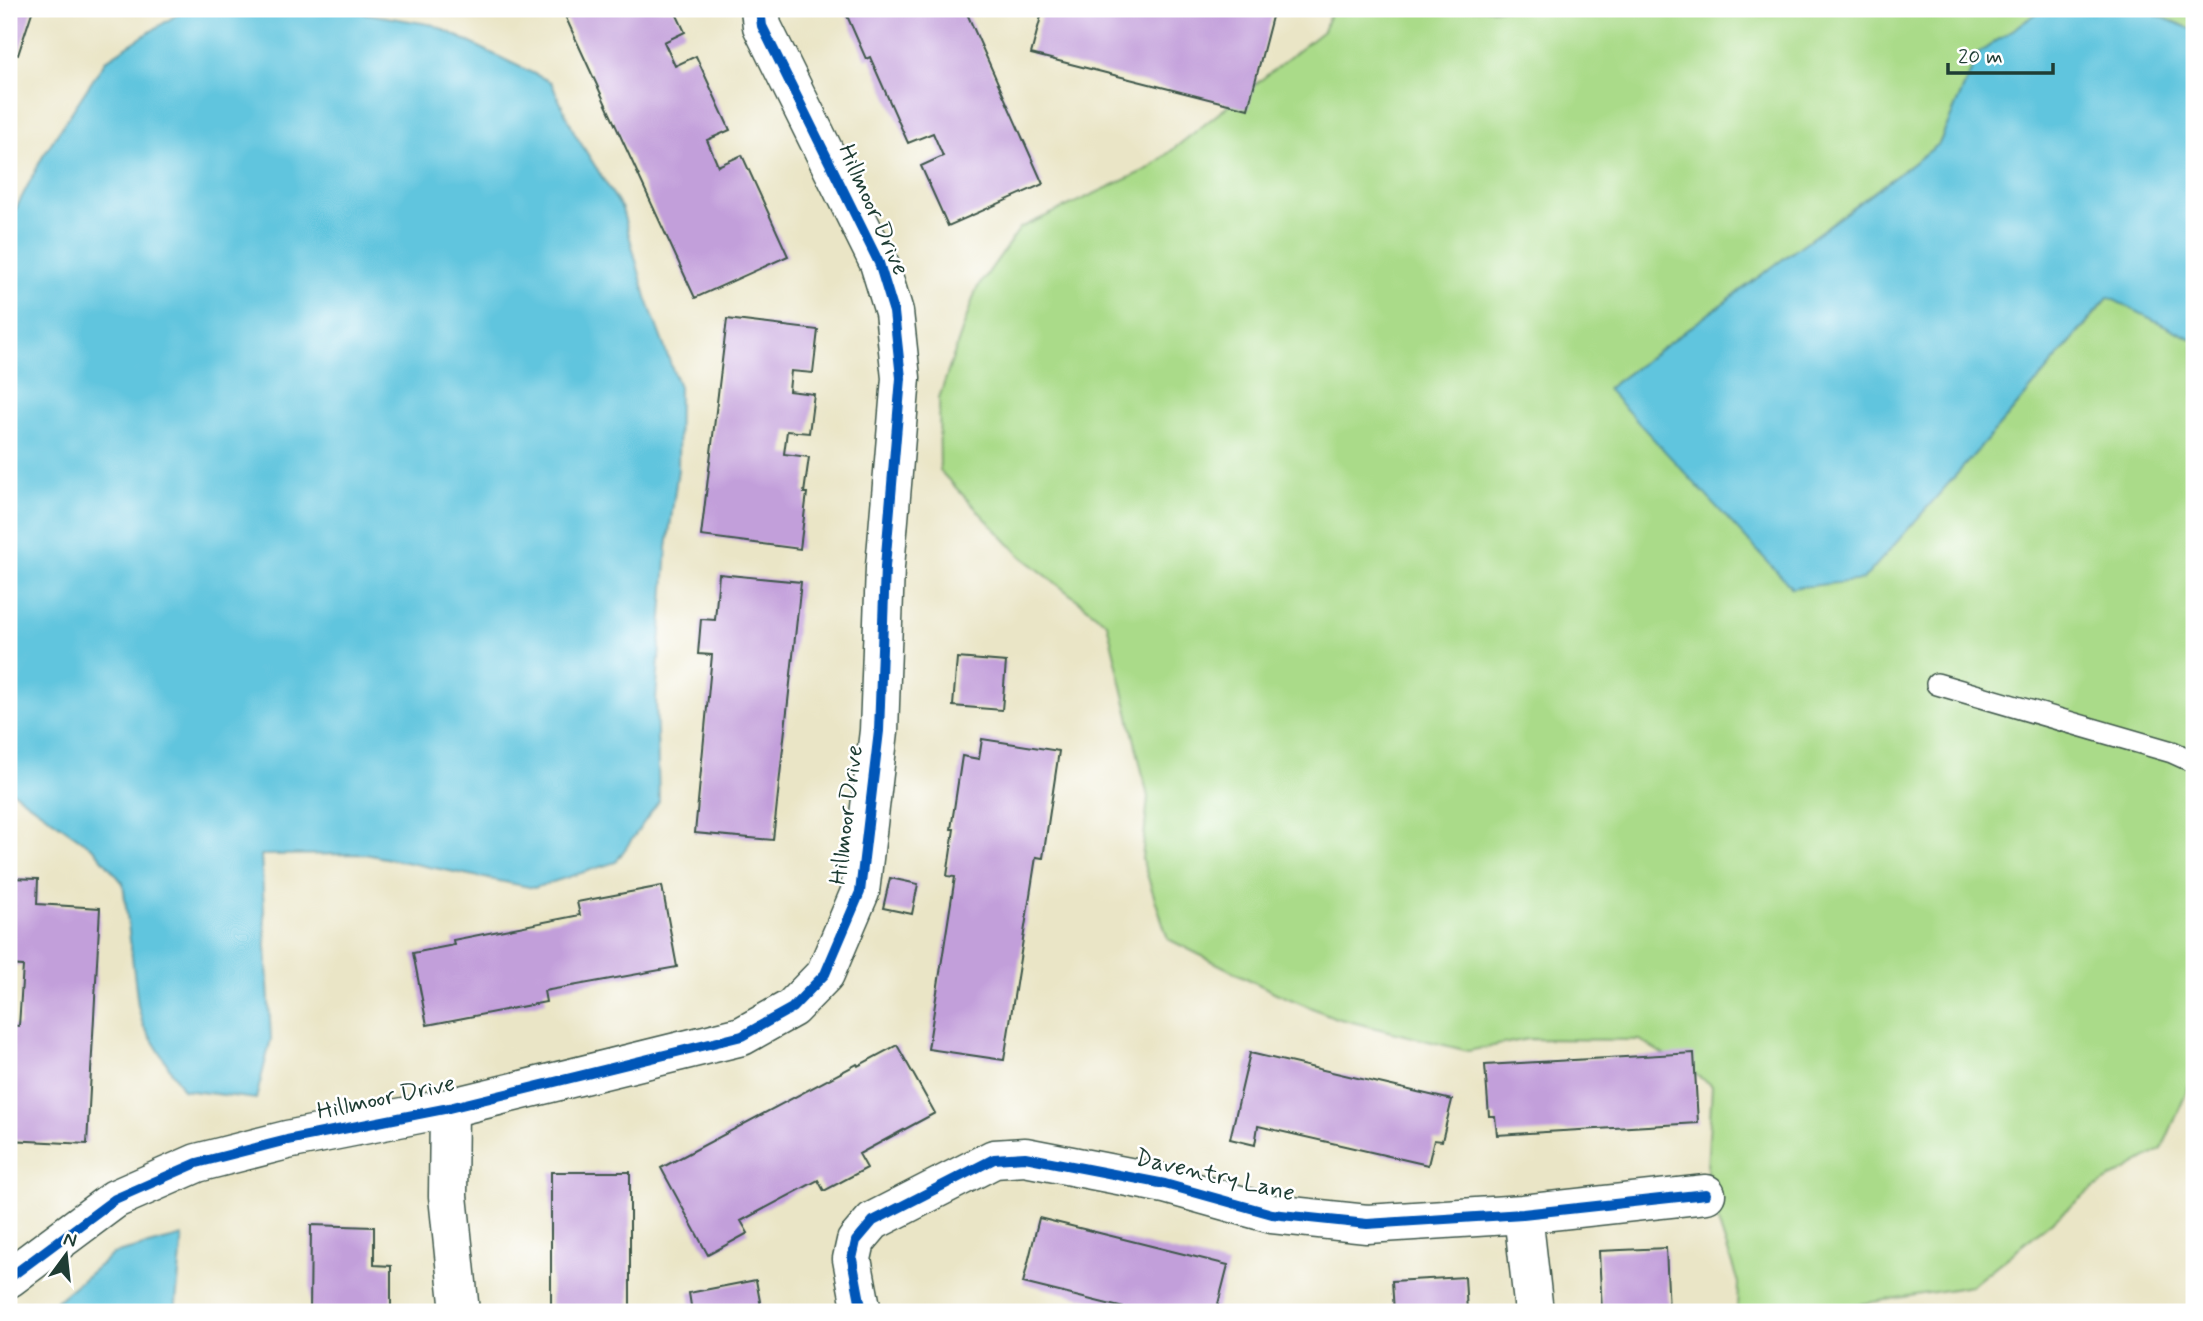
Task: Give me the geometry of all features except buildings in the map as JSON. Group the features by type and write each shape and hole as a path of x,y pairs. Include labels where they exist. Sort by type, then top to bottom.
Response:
{"street":[{"name":"Hillmoor Drive","path":"9,1278 115,1199 197,1163 287,1140 449,1108 742,1037 792,1008 825,974 860,892 878,731 885,567 901,378 894,312 879,263 762,26 760,9"},
{"path":"449,1108 448,1196 460,1312"},
{"name":"Daventry Lane","path":"862,1312 852,1259 856,1241 873,1222 994,1159 1025,1157 1165,1184 1272,1214 1367,1224 1524,1214 1706,1194"},
{"path":"1524,1214 1534,1312"}],"lane":[{"path":"1937,684 2172,752 2194,762"}],"green space":[{"path":"1332,9 2194,9 2194,30 2146,11 2042,10 1979,53 1939,144 1607,389 1863,580 2109,297 2194,340 2194,1075 2162,1149 2091,1190 1971,1286 1811,1312 1737,1312 1738,1283 1706,1184 1712,1086 1709,1083 1640,1040 1528,1039 1468,1051 1336,1018 1276,993 1168,939 1142,859 1148,797 1107,623 1021,556 940,471 939,398 976,290 1020,228 1148,169 1323,31"}],"water":[{"path":"186,9 339,9 434,25 551,82 575,134 622,209 646,297 679,387 678,469 667,548 656,700 659,801 616,862 534,888 365,854 261,855 271,1039 256,1099 183,1090 143,1025 138,1006 123,883 94,849 9,789 9,222 44,154 106,60"},
{"path":"2042,10 2146,11 2194,30 2194,340 2108,297 2009,415 1863,580 1792,588 1607,389 1939,144 1979,53"},
{"path":"183,1236 175,1312 52,1312 54,1303 113,1254"}],"cycle path":[{"path":"9,1278 115,1199 197,1163 287,1140 449,1108 742,1036 792,1008 825,974 860,892 879,731 885,567 901,378 894,312 879,263 762,26 760,9"},
{"path":"862,1312 852,1259 856,1241 873,1221 994,1159 1025,1157 1165,1184 1272,1214 1367,1224 1523,1214 1706,1194"}]}
